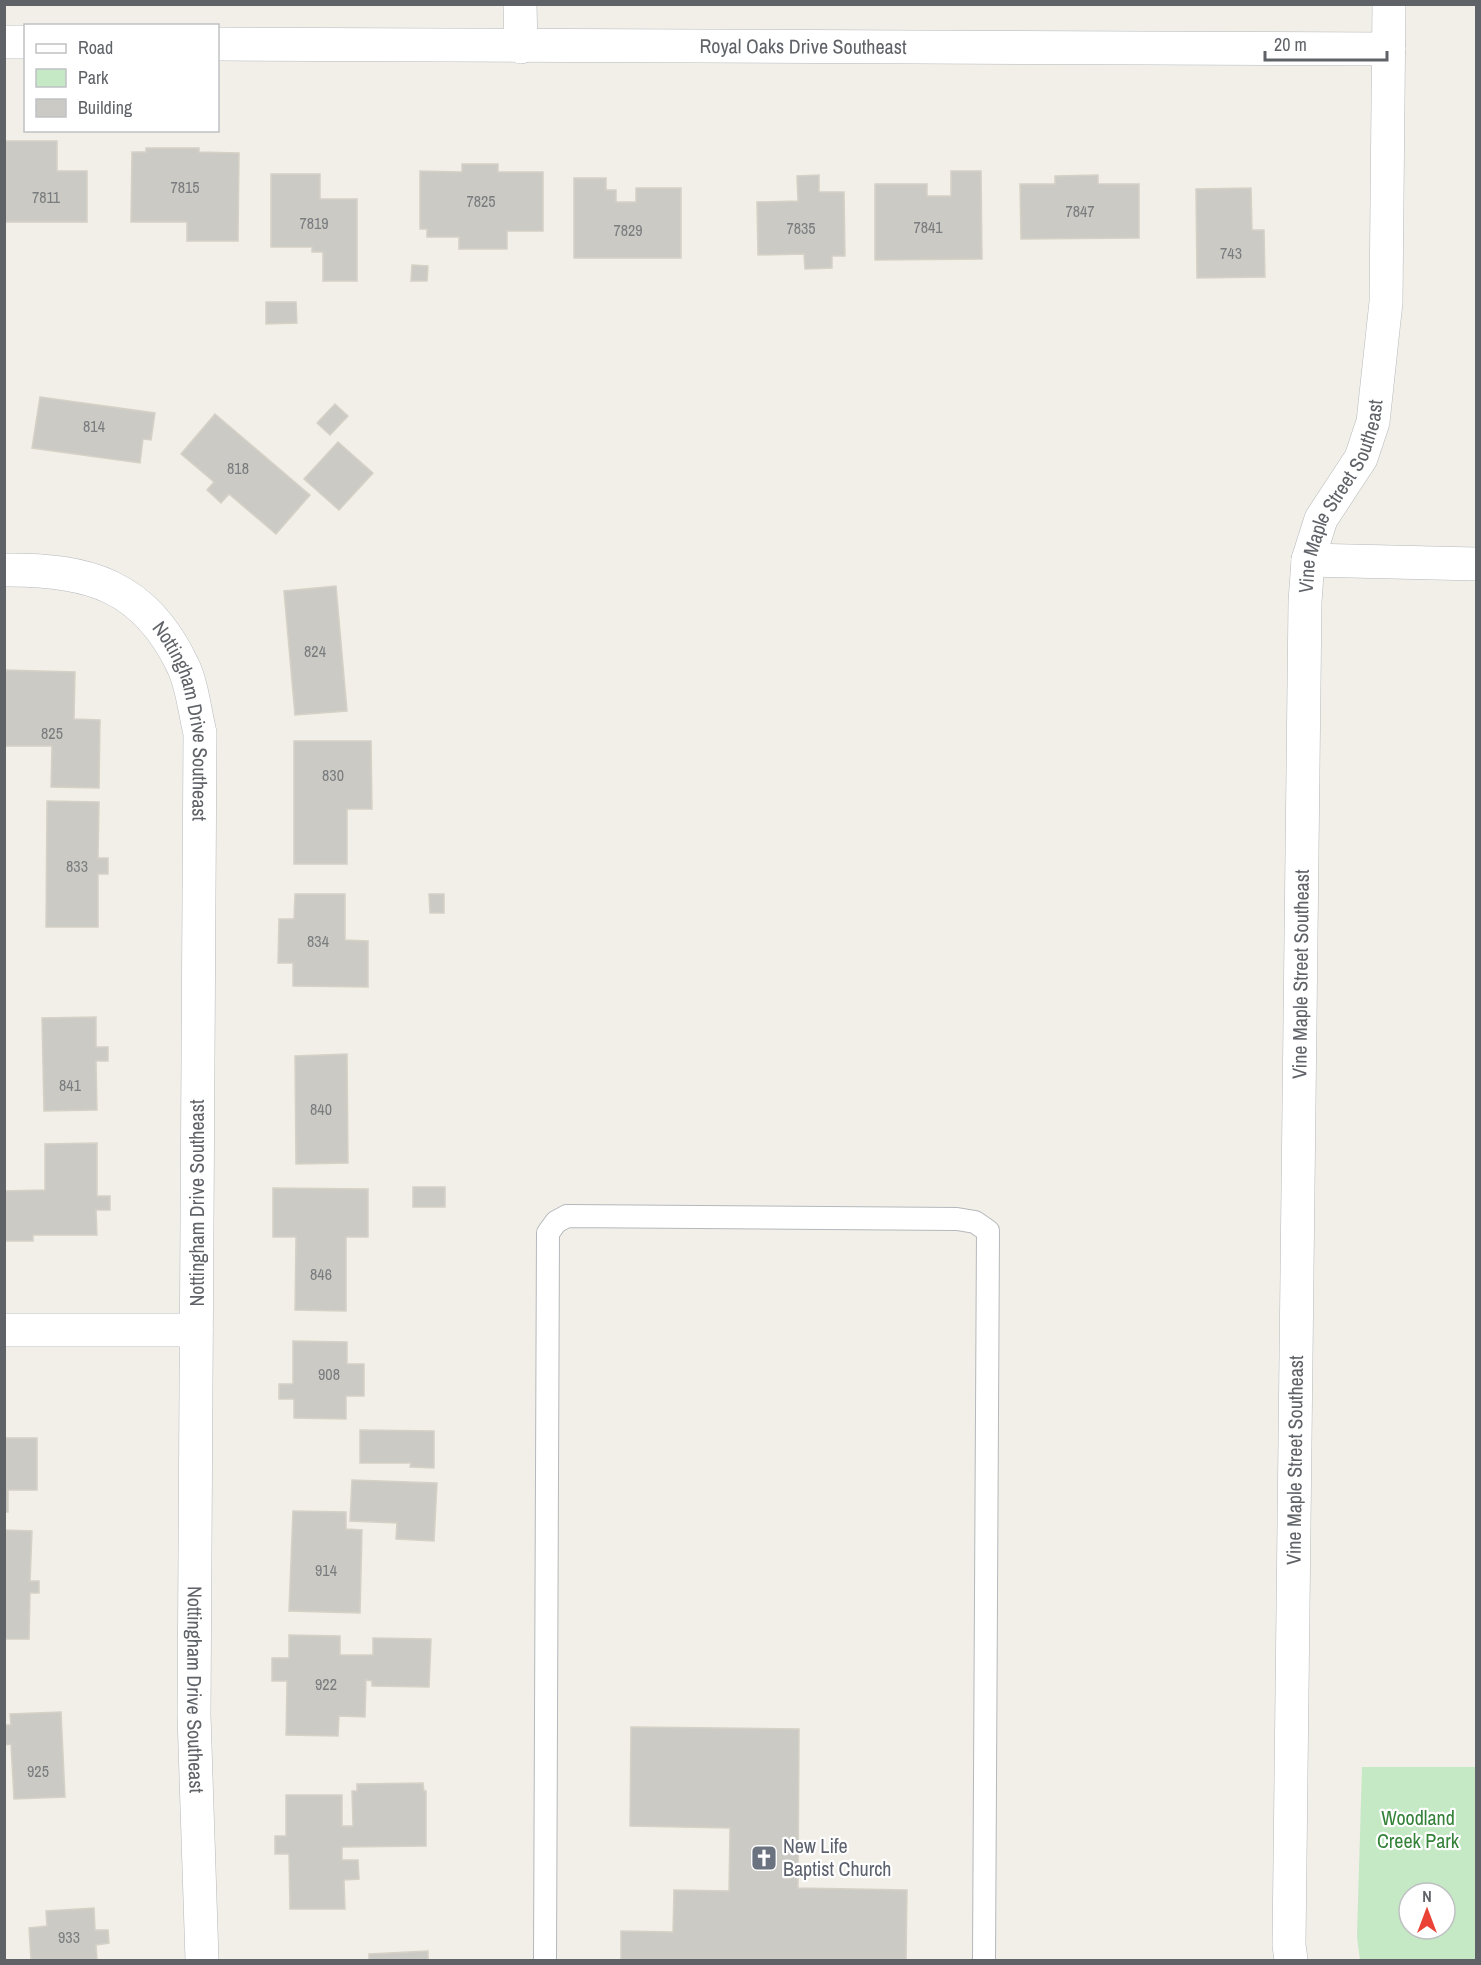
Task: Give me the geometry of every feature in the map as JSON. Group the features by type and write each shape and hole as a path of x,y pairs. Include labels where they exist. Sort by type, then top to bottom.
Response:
{"street":[{"path":"520,4 521,47"},
{"name":"Vine Maple Street Southeast","path":"1291,1960 1289,1945 1304,662 1308,560 1321,519 1361,458 1373,422 1386,302 1389,4"},
{"path":"4,42 24,42"},
{"name":"Royal Oaks Drive Southeast","path":"219,44 1389,49"},
{"path":"1308,560 1476,564"},
{"name":"Nottingham Drive Southeast","path":"4,570 37,570 80,575 114,588 145,608 166,637 184,668 200,733 194,1715 202,1960"},
{"path":"4,1330 196,1330"}],"lane":[{"path":"545,1960 548,1233 556,1222 567,1216 957,1219 975,1222 988,1231 984,1960"}],"green space":[{"name":"Woodland Creek Park","path":"1362,1767 1476,1767 1476,1960 1360,1960 1357,1937"}],"building":[{"path":"4,141 57,141 57,171 87,171 87,222 5,222"},
{"path":"146,148 199,148 199,152 239,153 238,241 187,241 187,222 131,222 132,152 146,152"},
{"path":"462,164 498,164 498,172 543,172 543,231 507,231 507,249 459,249 459,237 427,237 427,229 420,229 420,171 462,172"},
{"path":"951,171 981,171 982,259 875,260 875,184 927,184 927,196 951,196"},
{"path":"271,174 320,174 320,199 357,199 357,281 323,281 323,252 312,252 312,247 271,247"},
{"path":"819,175 819,192 844,192 845,256 832,256 832,268 805,269 804,254 758,255 757,202 798,201 797,176"},
{"path":"1098,175 1098,184 1139,184 1139,238 1021,239 1020,184 1055,184 1055,176"},
{"path":"574,178 606,178 606,190 616,190 616,202 636,202 636,188 681,188 681,258 574,258"},
{"path":"1251,188 1252,230 1264,230 1265,277 1197,278 1196,189"},
{"path":"412,265 428,266 427,281 411,281"},
{"path":"266,302 296,302 297,323 266,324"},
{"path":"40,397 155,413 151,440 143,439 140,463 32,448"},
{"path":"335,404 348,416 330,435 317,423"},
{"path":"215,414 310,495 276,534 229,494 221,503 207,490 214,482 181,454"},
{"path":"338,442 373,473 339,510 304,479"},
{"path":"336,586 347,711 295,715 284,591"},
{"path":"4,670 75,672 74,719 100,720 99,788 51,787 52,746 4,746"},
{"path":"294,741 371,741 372,809 347,809 347,864 294,864"},
{"path":"47,801 99,802 98,858 108,858 108,874 98,874 98,927 46,927"},
{"path":"295,894 345,894 345,940 368,941 368,987 293,986 293,963 278,963 279,919 294,919"},
{"path":"429,894 444,894 444,913 430,913"},
{"path":"96,1017 96,1047 108,1047 108,1061 96,1061 97,1110 44,1111 42,1018"},
{"path":"347,1054 348,1163 296,1164 295,1056"},
{"path":"97,1143 97,1196 110,1196 110,1210 96,1210 97,1235 33,1235 33,1241 4,1241 4,1191 45,1190 45,1144"},
{"path":"413,1187 445,1187 445,1207 413,1207"},
{"path":"273,1188 368,1189 368,1237 346,1237 346,1311 295,1310 296,1237 273,1237"},
{"path":"293,1341 347,1342 347,1364 364,1364 364,1396 346,1396 346,1419 294,1418 294,1399 279,1399 279,1384 293,1384"},
{"path":"360,1430 434,1431 434,1468 410,1467 411,1463 360,1463"},
{"path":"4,1438 37,1438 37,1490 8,1490 8,1512 4,1512"},
{"path":"352,1480 437,1483 434,1541 396,1539 397,1523 350,1521"},
{"path":"293,1511 346,1512 346,1529 362,1530 360,1613 289,1611"},
{"path":"4,1530 32,1531 30,1581 39,1581 39,1593 30,1593 29,1639 4,1639"},
{"path":"289,1635 340,1636 340,1655 373,1655 373,1638 431,1639 429,1687 372,1686 372,1681 366,1680 365,1717 339,1716 338,1736 286,1735 287,1681 272,1681 272,1658 289,1658"},
{"path":"61,1712 65,1797 14,1799 11,1744 4,1745 4,1725 11,1725 10,1714"},
{"name":"New Life Baptist Church","path":"631,1727 799,1729 798,1888 907,1890 906,1960 621,1960 621,1931 673,1932 674,1890 729,1891 730,1828 630,1826"},
{"path":"423,1783 424,1791 426,1791 426,1846 342,1847 342,1860 358,1860 359,1879 344,1880 345,1909 290,1909 289,1854 275,1854 275,1836 286,1836 286,1795 342,1795 342,1826 353,1826 352,1791 357,1791 357,1784"},
{"path":"94,1908 95,1930 108,1930 109,1943 96,1945 97,1960 31,1960 29,1928 47,1926 46,1911"},
{"path":"428,1951 428,1960 369,1960 369,1954"}],"place":[{"name":"New Life Baptist Church","path":"764,1858"}]}
